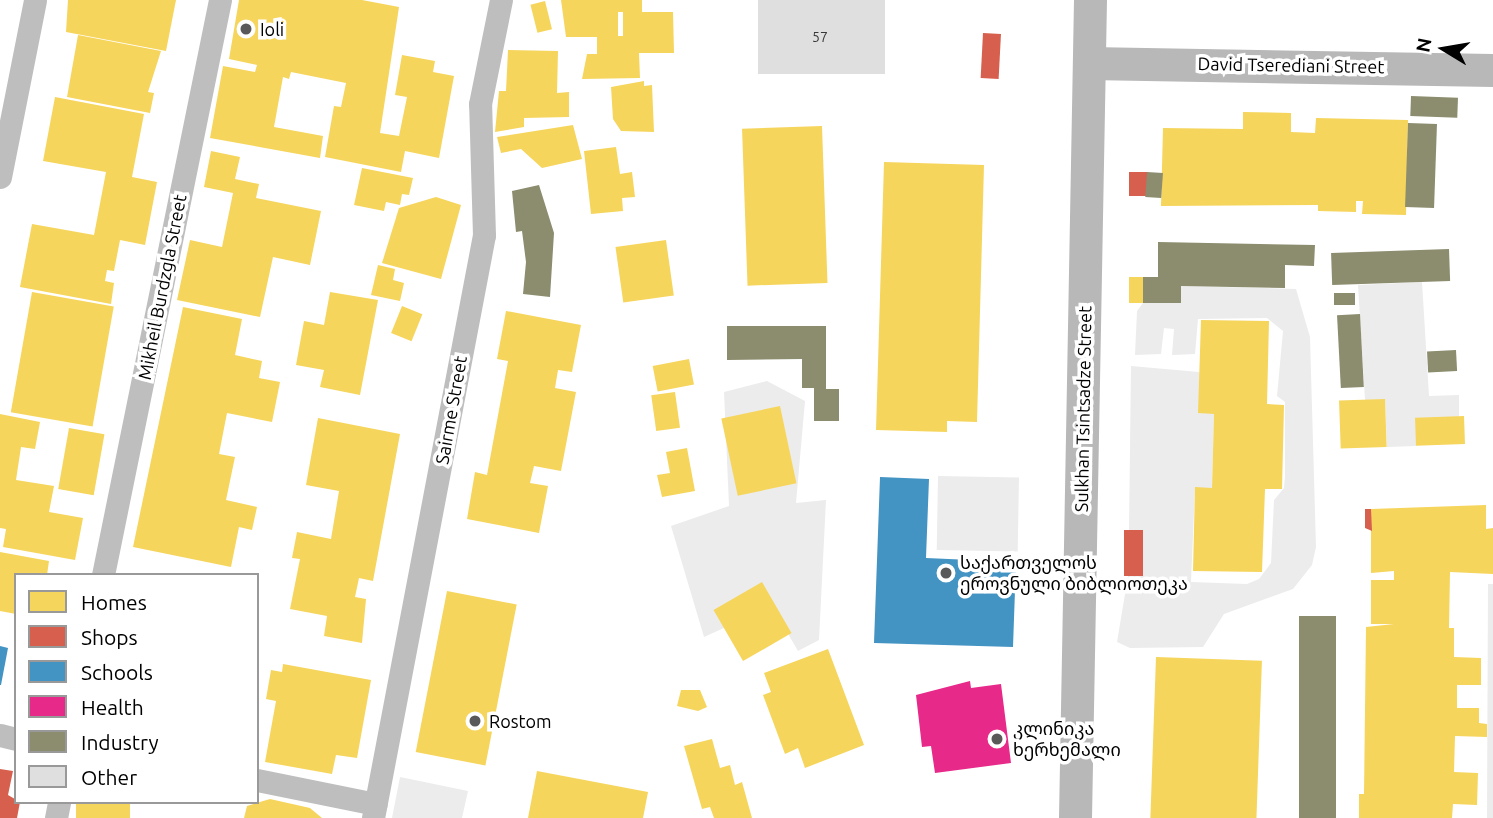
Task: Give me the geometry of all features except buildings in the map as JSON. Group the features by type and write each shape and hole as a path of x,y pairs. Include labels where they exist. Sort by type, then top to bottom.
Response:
{"main road":[{"name":"Sulkhan Tsintsadze Street","path":"1074,818 1090,0"},
{"name":"David Tserediani Street","path":"1089,63 1493,70"}],"street":[{"path":"0,177 35,0"},
{"name":"Mikheil Burdzgla Street","path":"103,573 220,0"},
{"name":"Sairme Street","path":"374,811 484,235 480,104 501,0"},
{"path":"259,781 374,811"}],"shaded area":[{"path":"1422,282 1429,396 1459,395 1459,416 1416,446 1387,447 1385,400 1365,400 1358,285"},
{"path":"1181,286 1296,289 1310,337 1316,547 1312,565 1293,589 1224,614 1203,647 1130,648 1117,642 1128,576 1143,575 1143,530 1129,530 1131,366 1199,372 1214,414 1212,488 1195,488 1191,582 1247,584 1259,579 1271,563 1274,500 1284,488 1285,402 1277,396 1283,331 1267,318 1198,319 1195,354 1172,355 1174,329 1164,328 1161,354 1135,355 1137,311 1143,303 1181,303"},
{"path":"767,381 805,401 796,503 826,500 819,640 798,651 772,606 704,637 671,526 729,506 724,392"},
{"path":"938,476 1019,477 1018,551 937,550"},
{"path":"1488,584 1493,584 1493,818 1487,818"},
{"path":"400,777 468,791 462,818 392,818"}],"place":[{"name":"Ioli","path":"246,29"},
{"name":"საქართველოს ეროვნული ბიბლიოთეკა","path":"946,573"},
{"name":"Rostom","path":"475,721"},
{"name":"კლინიკა ხერხემალი","path":"997,739"}]}
